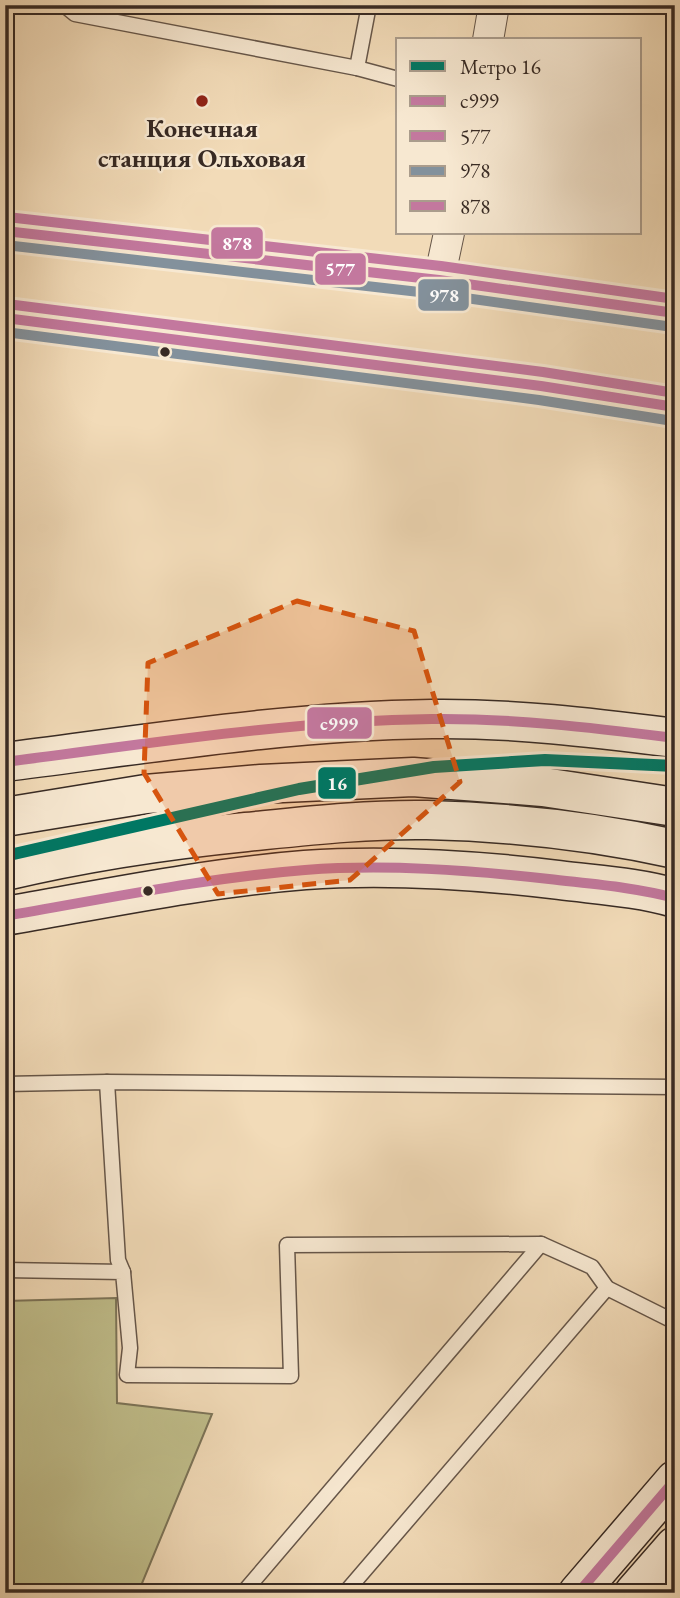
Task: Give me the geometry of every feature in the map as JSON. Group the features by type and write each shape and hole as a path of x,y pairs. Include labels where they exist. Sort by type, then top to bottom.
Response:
{"main road":[{"path":"5,762 327,723 433,719 550,723 675,738"},
{"path":"5,817 146,794 261,784 413,777 543,787 675,807"},
{"path":"5,871 65,857 185,838 328,824 425,820 542,827 672,849"},
{"path":"5,916 210,882 306,870 495,872 649,891 675,898"},
{"path":"578,1593 675,1480"},
{"path":"634,1593 675,1546"}],"street":[{"path":"488,38 495,5"},
{"path":"5,232 439,280 675,313"},
{"path":"439,280 449,234"},
{"path":"5,318 541,386 675,407"}],"lane":[{"path":"64,5 75,14 358,68 396,78"},
{"path":"358,68 369,5"},
{"path":"480,5 487,22 488,38"},
{"path":"107,1082 118,1260 123,1272 130,1349 127,1375 291,1376 286,1245 541,1244 592,1267 607,1288 675,1322"},
{"path":"5,1084 107,1082 675,1087"},
{"path":"243,1593 541,1244"},
{"path":"5,1270 123,1272"},
{"path":"345,1593 607,1288"}],"highlighted area":[{"path":"297,601 414,631 460,782 350,880 218,894 144,773 148,663"}],"shaded area":[{"path":"116,1298 117,1403 212,1414 138,1593 5,1593 5,1301"}],"metro line":[{"name":"16","path":"5,856 299,789 434,767 545,760 675,766"}],"transit line":[{"name":"878","path":"7,217 441,266 675,299"},
{"name":"577","path":"5,231 439,280 675,313"},
{"name":"978","path":"5,245 437,294 673,327"},
{"name":"878","path":"7,304 543,372 675,393"},
{"name":"577","path":"5,318 541,386 675,407"},
{"name":"978","path":"5,332 539,400 673,421"},
{"name":"с999","path":"5,762 218,734 325,724 432,719 523,722 675,738"},
{"name":"с999","path":"5,916 192,884 335,868 488,873 612,886 675,898"},
{"name":"с999","path":"578,1593 675,1480"}],"place":[{"name":"Конечная станция Ольховая","path":"202,101"}]}
